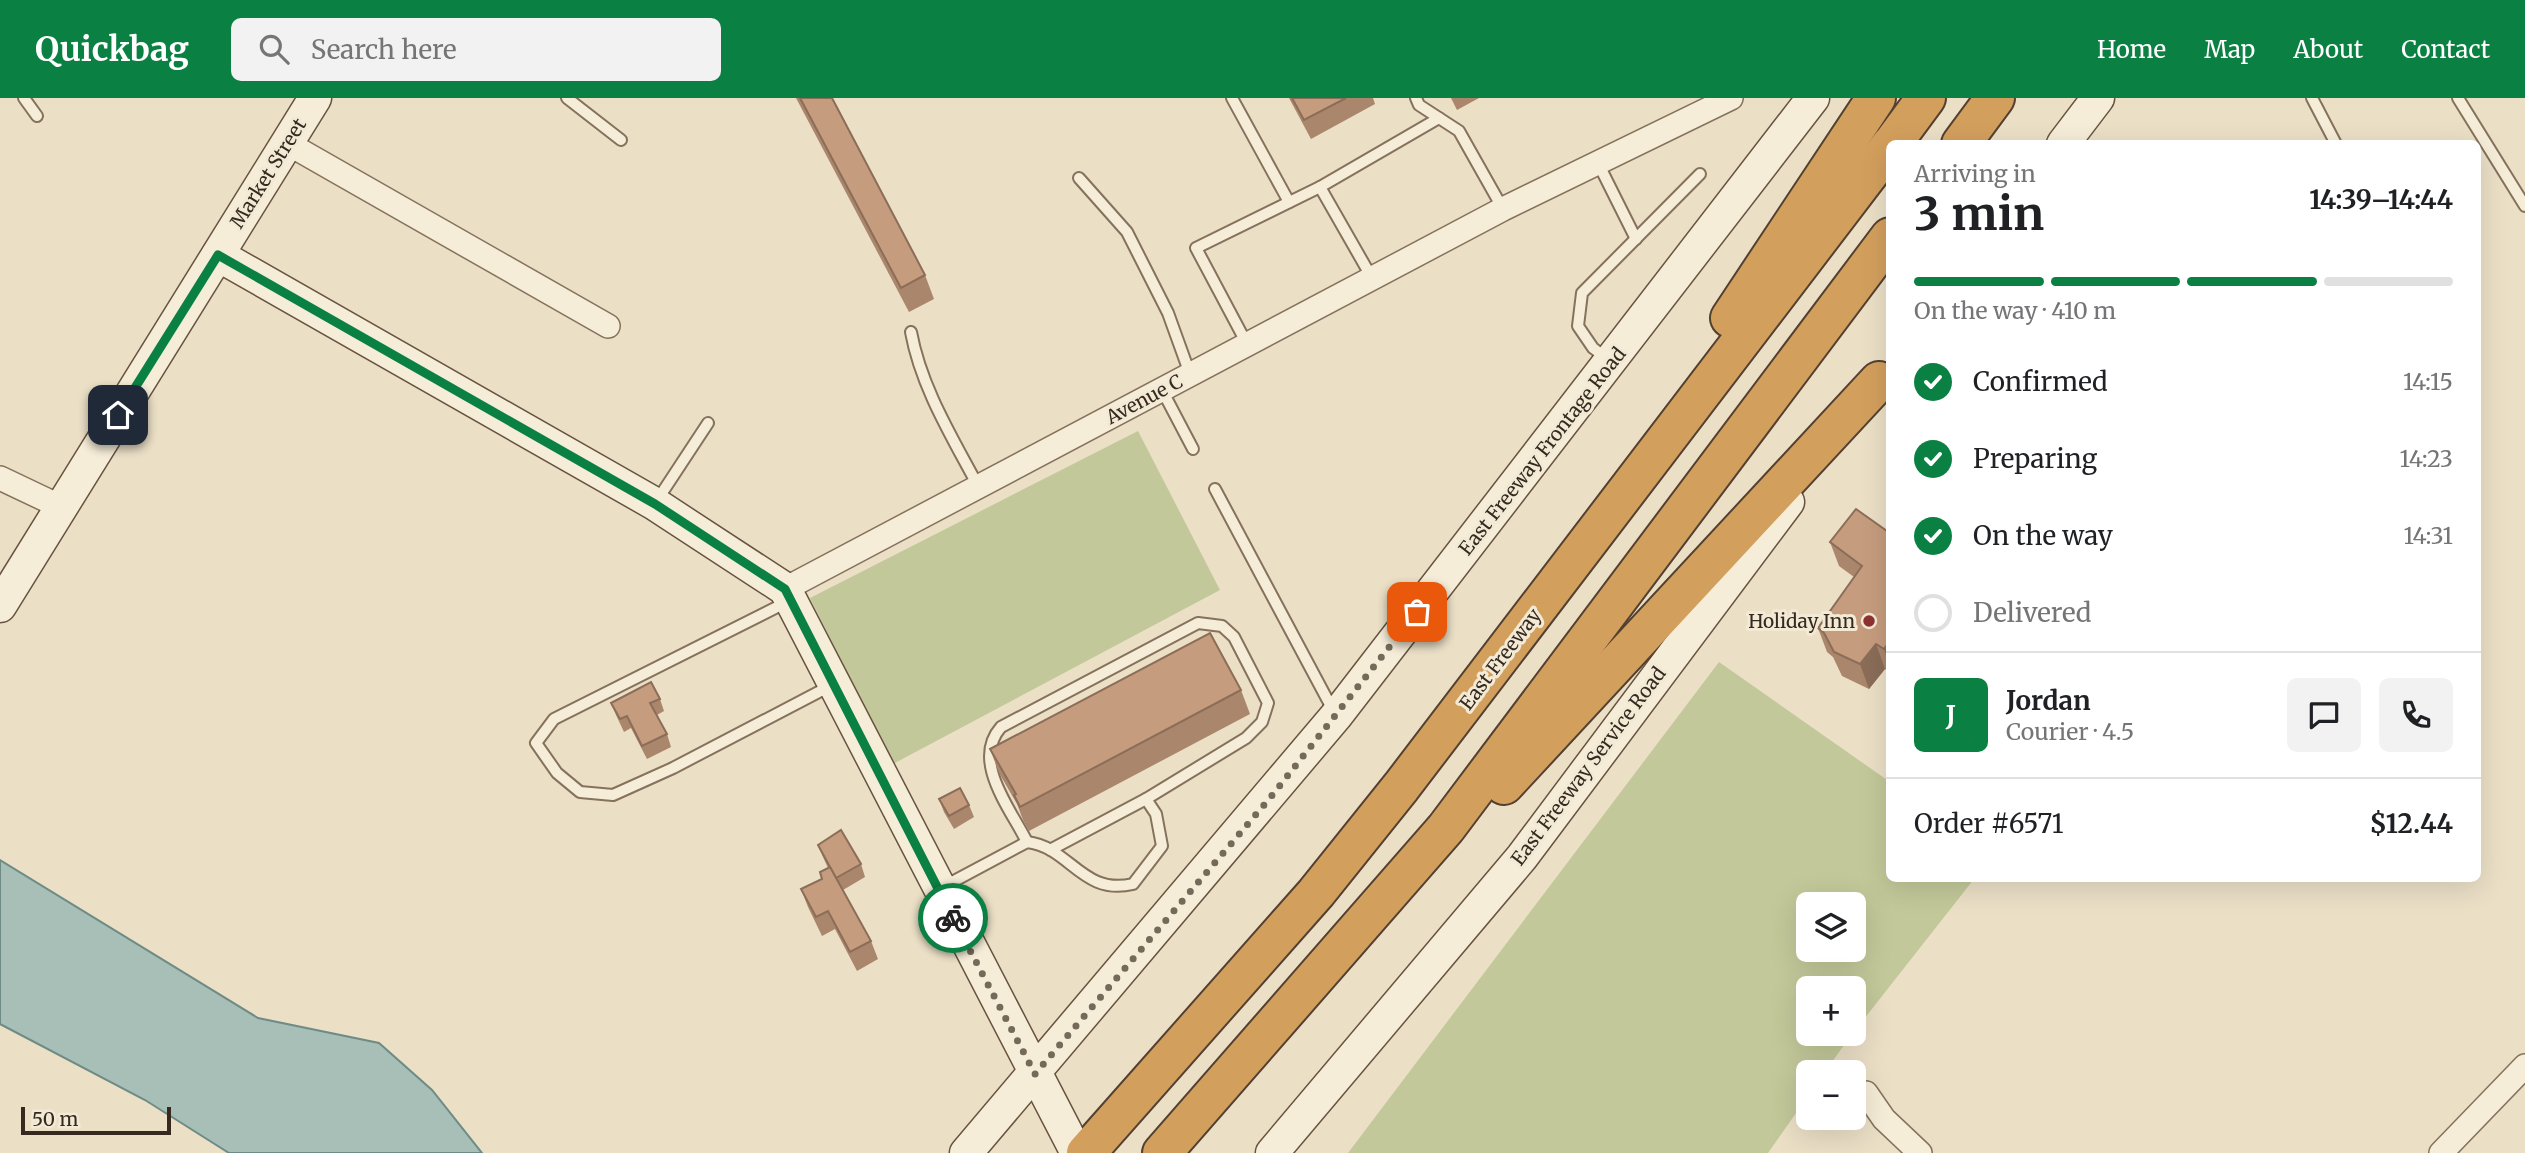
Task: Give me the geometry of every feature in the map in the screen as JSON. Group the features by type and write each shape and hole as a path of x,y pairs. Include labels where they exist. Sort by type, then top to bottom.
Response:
{"highway":[{"path":"1577,558 1739,303 1875,98"},
{"name":"East Freeway","path":"1895,140 1926,98"},
{"path":"1964,140 1995,98"},
{"name":"East Freeway","path":"1086,1153 1315,893 1401,787 1886,152"},
{"path":"1162,1153 1446,828 1886,242"},
{"path":"1446,828 1510,780 1884,374"}],"main road":[{"name":"Market Street","path":"0,606 314,98"},
{"name":"East Freeway Frontage Road","path":"966,1153 1336,716 1813,98"},
{"path":"2066,140 2098,98"},
{"path":"218,255 655,504 788,594 1077,1153"},
{"name":"East Freeway Service Road","path":"1272,1153 1522,857 1884,374"}],"street":[{"name":"Avenue C","path":"788,594 978,486 1503,209 1731,98"},
{"path":"287,143 608,326"},
{"path":"0,478 61,507"},
{"path":"2451,1150 2525,1066"},
{"path":"1866,1093 1884,1119 1920,1153"}],"lane":[{"path":"24,98 37,116"},
{"path":"567,98 621,139"},
{"path":"1232,98 1289,202"},
{"path":"1416,98 1419,105 1459,131 1503,209"},
{"path":"2312,98 2334,140"},
{"path":"2458,98 2525,206"},
{"path":"1247,344 1196,248 1320,187 1439,118"},
{"path":"1598,163 1636,239"},
{"path":"1611,362 1593,348 1578,327 1582,293 1700,174"},
{"path":"1079,177 1127,232 1168,313 1190,374"},
{"path":"1320,187 1372,278"},
{"path":"911,331 916,357 931,396 978,486"},
{"path":"1162,390 1193,449"},
{"path":"655,504 708,424"},
{"path":"1215,489 1336,716"},
{"path":"788,594 554,719 536,743 557,773 580,792 613,795 673,768 834,684"},
{"path":"1027,842 994,778 987,754 993,736 1001,727 1198,623 1222,626 1234,637 1268,703 1262,722 1246,738 1146,799 1050,850"},
{"path":"939,889 1027,842 1041,844 1090,880 1115,888 1133,884 1162,846 1156,814 1146,799"}],"green space":[{"path":"1138,431 1220,590 893,764 810,598"},
{"path":"1719,662 1886,779 1886,882 1972,882 1866,1016 1866,976 1796,976 1796,1046 1843,1046 1833,1060 1796,1060 1796,1113 1768,1153 1348,1153"}],"water":[{"path":"0,860 258,1018 379,1043 432,1090 482,1153 229,1153 145,1100 0,1024"}],"building":[{"path":"800,98 832,98 925,275 901,288"},
{"path":"1292,98 1346,98 1304,120"},
{"name":"Holiday Inn","path":"1856,509 1886,530 1886,646 1884,649 1876,644 1860,664 1834,652 1824,633 1818,628 1862,566 1830,542"},
{"path":"1210,633 1241,690 1020,807 1014,795 1016,794 990,749"},
{"path":"651,682 660,699 650,703 667,734 642,746 627,716 620,719 611,703"},
{"path":"960,788 969,805 949,816 939,799"},
{"path":"841,830 861,864 836,878 818,845"},
{"path":"830,867 871,941 850,952 828,911 816,917 801,889 822,879 820,872"}],"way so far":[{"path":"953,918 1035,1074 1270,798 1417,612"}],"place":[{"name":"Holiday Inn","path":"1869,621"}],"route":[{"path":"118,415 218,255 655,504 785,589 953,918"}]}
